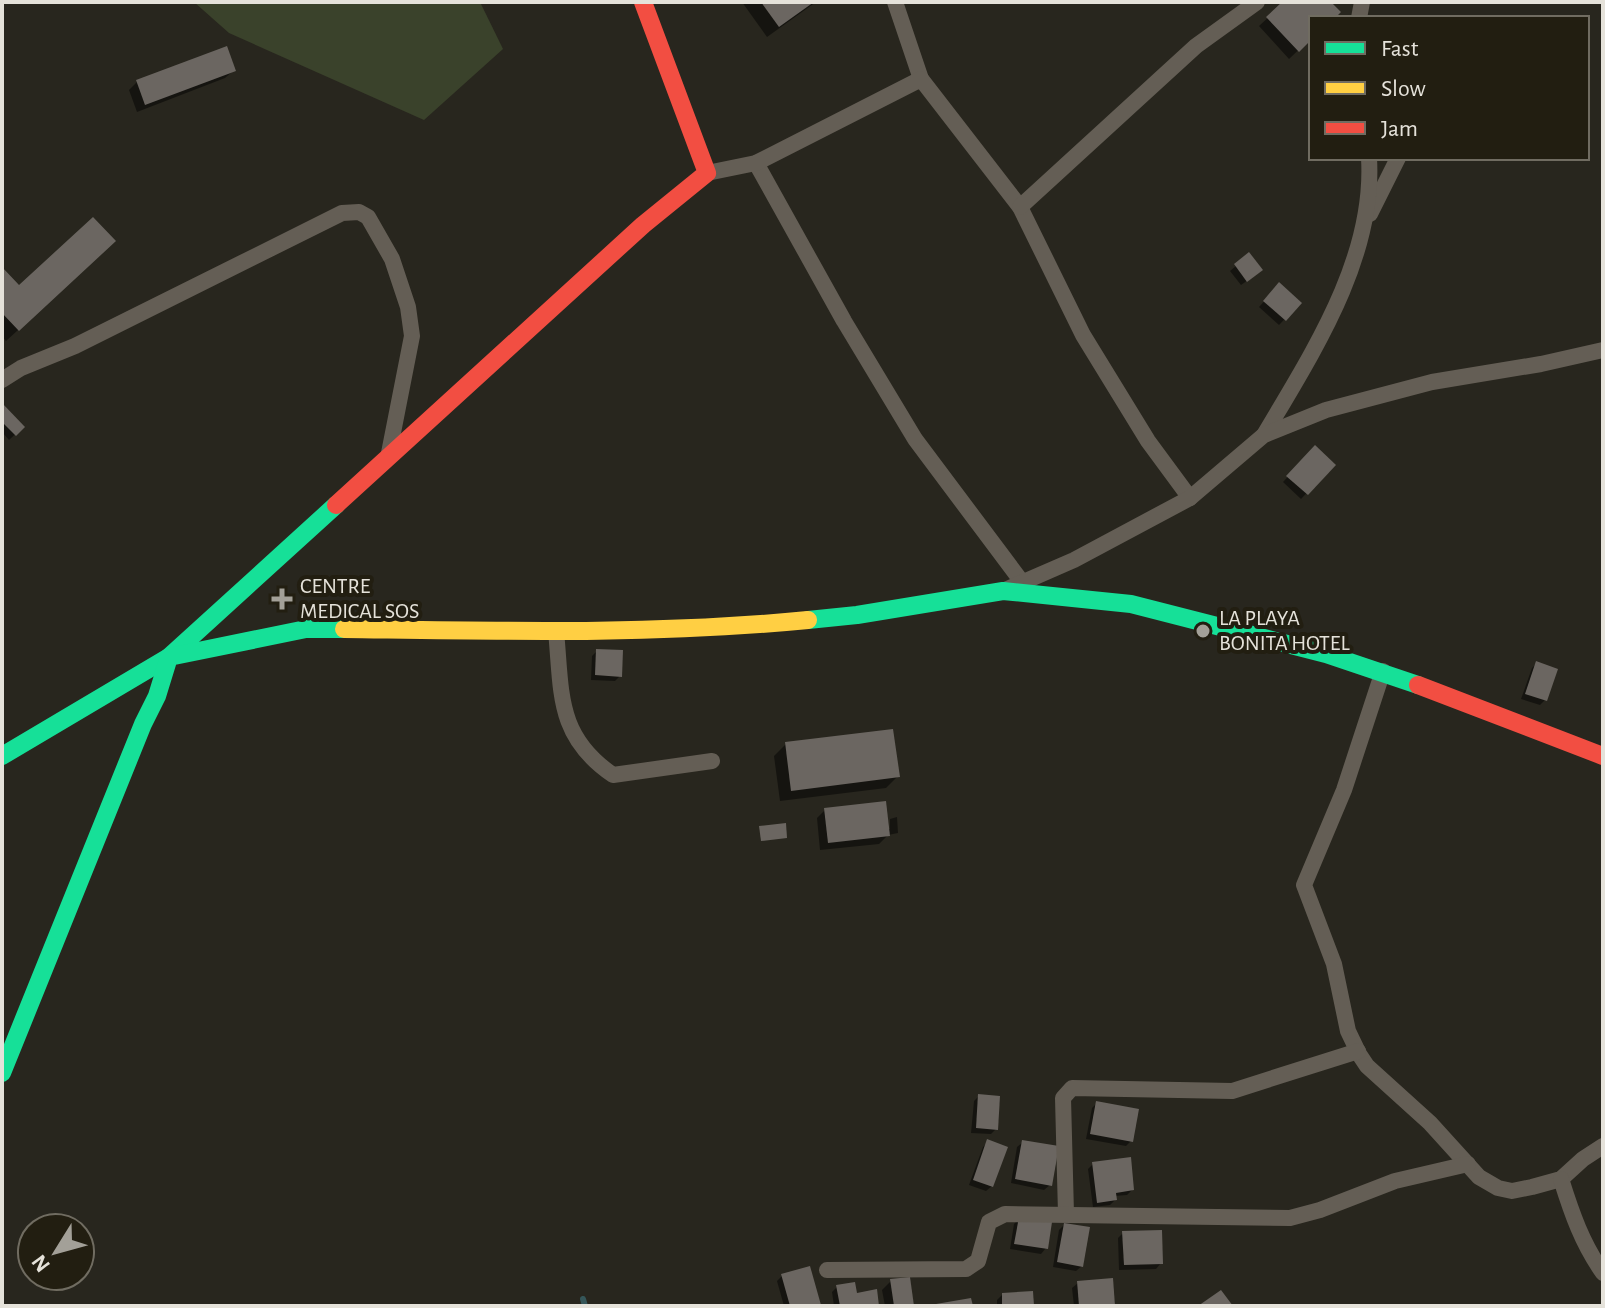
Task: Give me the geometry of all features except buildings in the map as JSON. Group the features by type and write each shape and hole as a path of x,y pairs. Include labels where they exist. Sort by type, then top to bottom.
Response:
{"street":[{"path":"643,2 707,173"},
{"path":"895,2 921,79 1020,207 1083,335 1148,441 1190,498"},
{"path":"1020,207 1186,55 1257,2"},
{"path":"2,756 169,657 643,225 707,173 756,163 921,79"},
{"path":"1264,435 1326,330 1357,251 1371,181 1369,160"},
{"path":"1360,234 1397,160"},
{"path":"756,163 907,427 1022,582"},
{"path":"2,380 342,213 359,212 368,217 392,259 408,307 412,336 388,458"},
{"path":"1003,591 1074,560 1190,498 1264,435 1326,410 1381,393 1603,350"},
{"path":"169,657 306,629 556,631 745,626 857,615 1003,591 1131,604 1326,654 1383,671 1603,756"},
{"path":"556,631 564,714 578,742 597,763 613,775 712,761"},
{"path":"2,1073 157,696 169,657"},
{"path":"1383,671 1344,790 1304,885 1334,964 1348,1031 1367,1066 1430,1123 1479,1177 1498,1188 1512,1191 1561,1179 1603,1146"},
{"path":"1066,1214 1063,1098 1072,1088 1232,1091 1358,1051"},
{"path":"827,1270 966,1269 978,1261 989,1222 996,1217 1019,1212 1290,1218 1320,1210 1395,1181 1468,1164"},
{"path":"1561,1179 1578,1232 1603,1273"}],"green space":[{"path":"194,2 480,2 503,49 424,120 229,33"}],"waterway":[{"path":"583,1299 585,1306"}],"traffic: fast":[{"path":"2,756 169,657 336,505"},
{"path":"808,620 1003,591 1131,604 1326,654 1418,685"},
{"path":"2,1073 157,696 169,657 306,629 344,629"}],"traffic: slow":[{"path":"344,629 634,630 808,620"}],"traffic: jam":[{"path":"336,505 643,225 707,173 643,2"},
{"path":"1418,685 1603,756"}],"place":[{"name":"CENTRE MEDICAL SOS","path":"282,599"},
{"name":"LA PLAYA BONITA HOTEL","path":"1203,631"}]}
